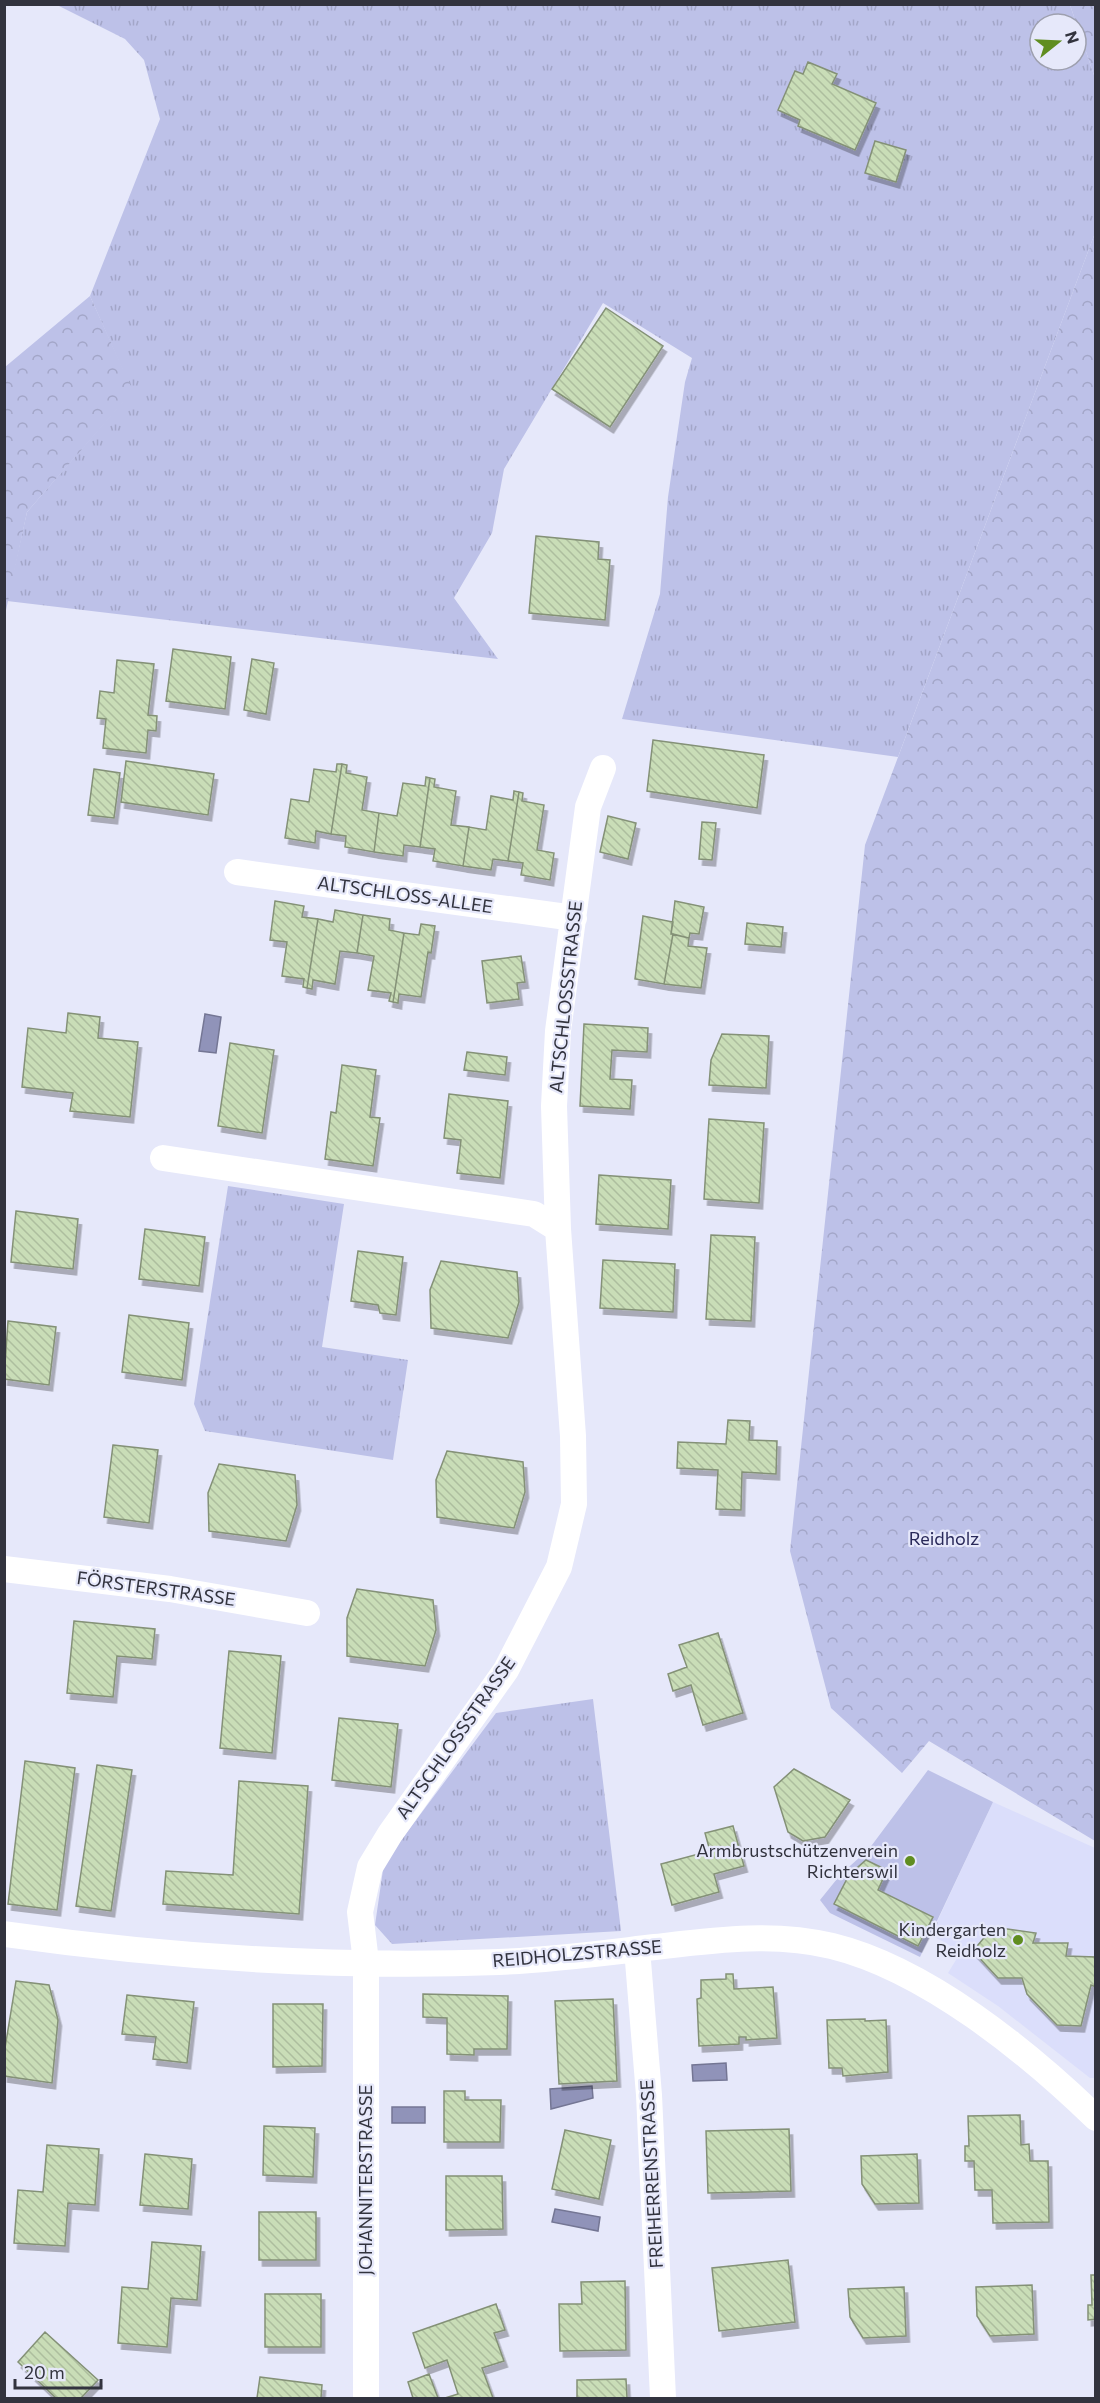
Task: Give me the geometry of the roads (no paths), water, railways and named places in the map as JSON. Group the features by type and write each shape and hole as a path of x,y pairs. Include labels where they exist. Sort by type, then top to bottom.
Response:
{"street":[{"name":"ALTSCHLOSSSTRASSE","path":"366,1962 360,1912 370,1867 390,1834 506,1670 559,1567 574,1504 573,1436 558,1229 554,1106 558,1030 588,807 603,768"},
{"name":"ALTSCHLOSS-ALLEE","path":"237,872 574,918"},
{"path":"163,1158 534,1214 558,1229"},
{"name":"FÖRSTERSTRASSE","path":"4,1569 170,1588 307,1612"},
{"name":"REIDHOLZSTRASSE","path":"4,1934 177,1954 366,1962 504,1962 734,1938 768,1937 835,1947 866,1957 917,1982 971,2015 1057,2080 1095,2118"},
{"name":"FREIHERRENSTRASSE","path":"637,1949 648,2084 663,2398"},
{"name":"JOHANNITERSTRASSE","path":"366,1962 366,2398"}],"place":[{"name":"Armbrustschützenverein Richterswil","path":"910,1861"},
{"name":"Kindergarten Reidholz","path":"1018,1940"}],"park label":[{"name":"Reidholz","path":"944,1539"}]}
